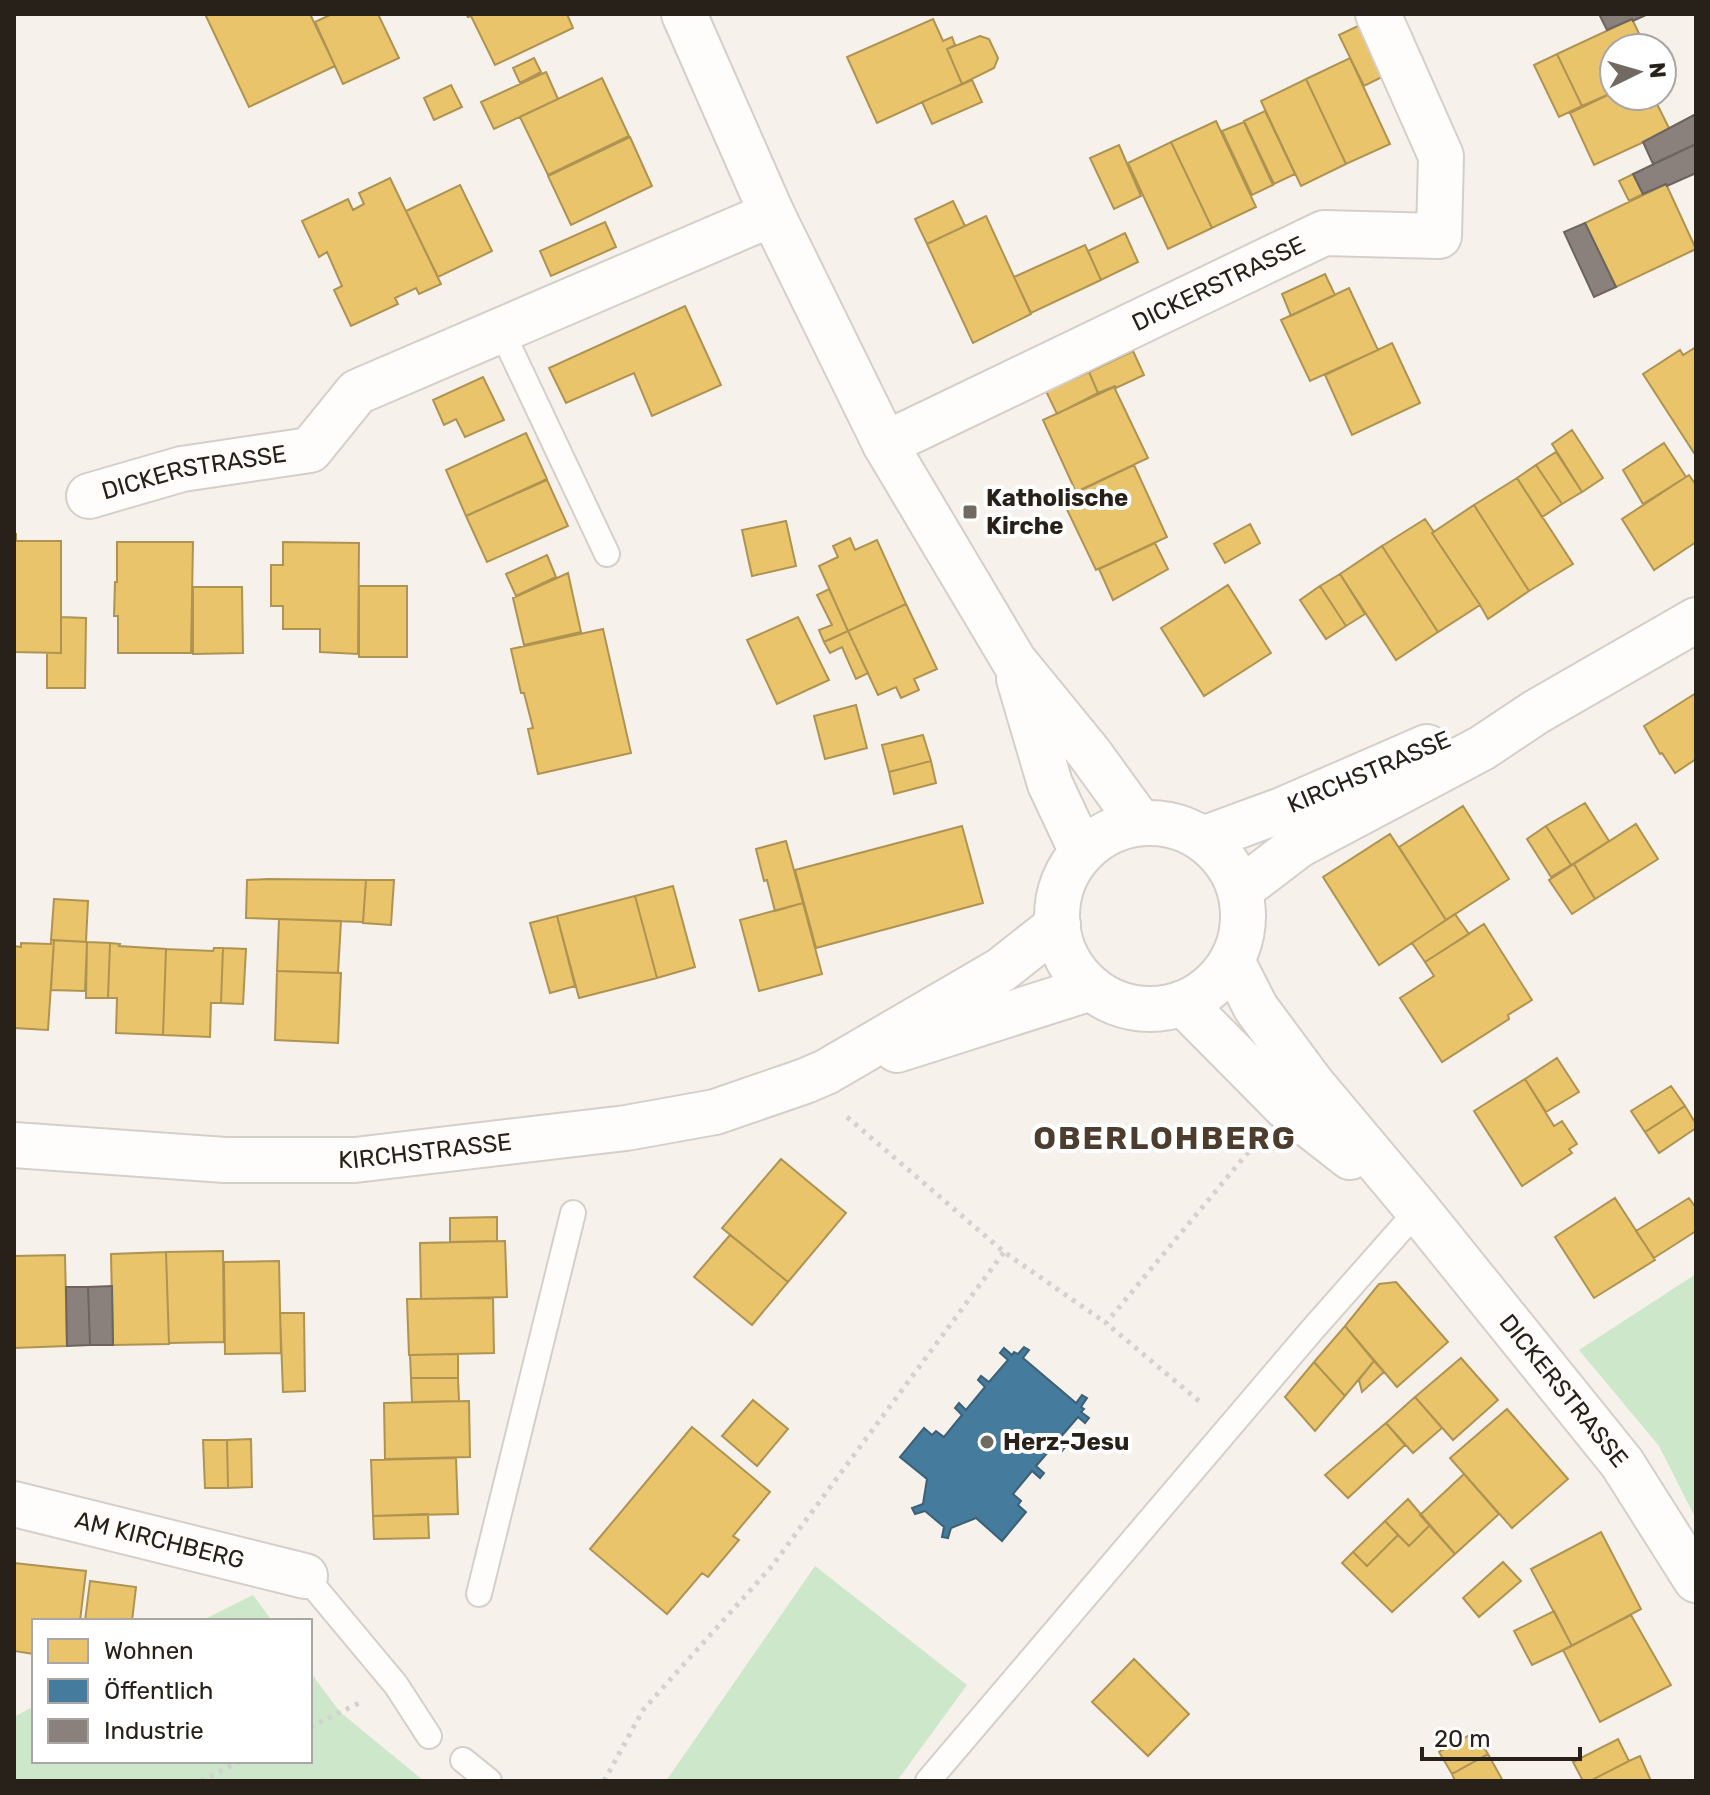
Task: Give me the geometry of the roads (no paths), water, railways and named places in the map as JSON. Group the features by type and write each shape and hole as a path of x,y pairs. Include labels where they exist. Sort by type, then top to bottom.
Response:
{"street":[{"path":"684,14 772,214 885,444 1014,661 1090,754 1140,823"},
{"name":"DICKERSTRASSE","path":"885,444 1324,233 1439,236 1441,156 1378,14"},
{"name":"DICKERSTRASSE","path":"89,496 182,469 310,450 357,392 772,214"},
{"name":"KIRCHSTRASSE","path":"1240,890 1299,845 1482,748 1536,712 1696,620"},
{"path":"1014,661 1050,784 1082,852"},
{"name":"KIRCHSTRASSE","path":"1203,839 1282,810 1470,729 1536,712"},
{"path":"1140,823 1162,823 1184,829 1203,839 1226,861 1240,890 1243,914 1240,938 1232,961 1219,979 1203,993 1183,1003 1159,1009 1135,1008 1112,1001 1091,988 1075,970 1063,948 1058,925 1060,895 1071,866 1082,852 1114,830 1140,823"},
{"name":"KIRCHSTRASSE","path":"816,1076 1001,970 1058,925"},
{"name":"DICKERSTRASSE","path":"1232,961 1256,1008 1303,1072 1622,1463 1696,1580"},
{"name":"KIRCHSTRASSE","path":"14,1145 225,1160 355,1160 626,1128 715,1112 816,1076 1091,988"},
{"name":"DICKERSTRASSE","path":"1183,1003 1286,1107 1418,1210"},
{"name":"AM KIRCHBERG","path":"14,1504 305,1576"}],"lane":[{"path":"502,332 607,554"},
{"path":"928,1781 1418,1210"},
{"path":"479,1594 573,1213"},
{"path":"305,1576 396,1685 429,1736"},
{"path":"463,1760 489,1781"}],"place":[{"name":"Katholische Kirche","path":"970,512"},
{"name":"Herz-Jesu","path":"987,1442"}],"district":[{"name":"OBERLOHBERG","path":"1165,1138"}]}
